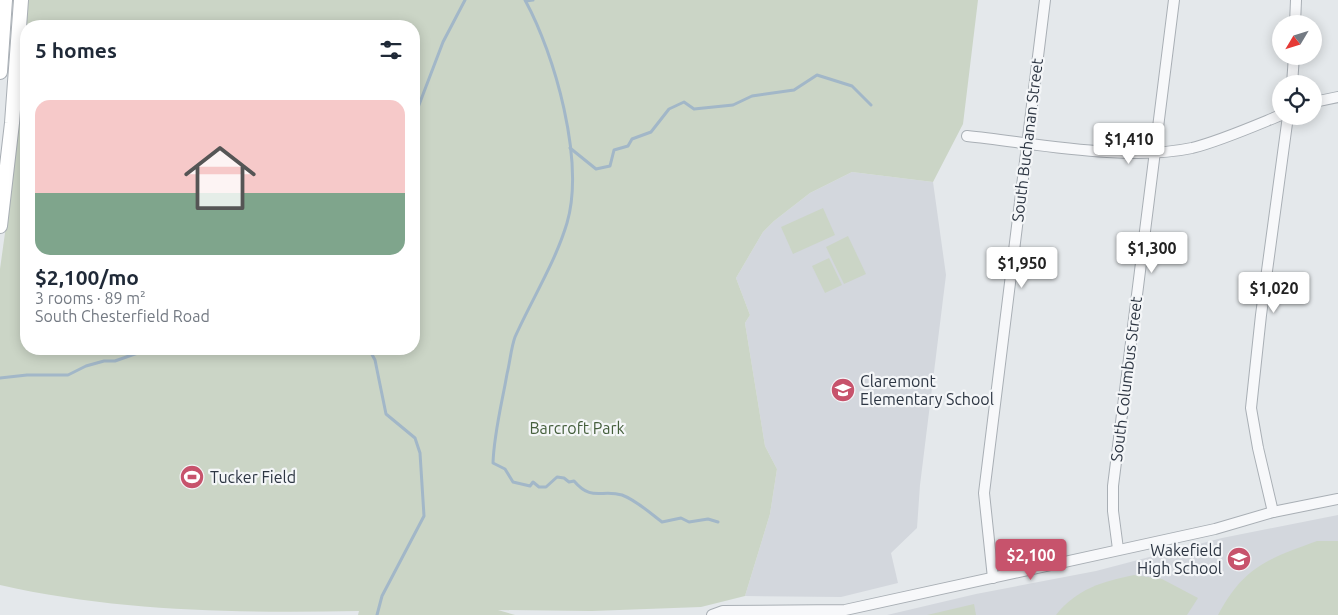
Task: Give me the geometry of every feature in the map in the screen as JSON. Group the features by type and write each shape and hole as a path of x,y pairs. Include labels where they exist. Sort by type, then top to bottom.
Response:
{"main road":[{"path":"0,72 5,0"},
{"path":"0,226 12,123 21,0"}],"street":[{"name":"South Buchanan Street","path":"993,578 984,493 1044,0"},
{"name":"South Columbus Street","path":"1118,549 1112,486 1174,0"},
{"path":"1295,15 1296,0"},
{"path":"1322,100 1338,96"},
{"path":"967,136 1124,152 1156,151 1192,148 1272,117"},
{"path":"1273,512 1251,408 1261,315 1287,125"},
{"path":"712,615 724,611 845,610 1215,529 1273,512 1338,499"}],"shaded area":[{"name":"Claremont Elementary School","path":"852,172 933,182 946,275 920,485 917,528 891,553 898,583 841,597 745,596 770,514 777,469 765,446 745,323 750,315 736,278 763,232 774,221 810,193"},
{"name":"Wakefield High School","path":"1338,515 1338,615 887,615 976,594 1096,571 1222,538"}],"green space":[{"name":"Barcroft Park","path":"28,0 978,0 963,124 933,182 852,172 810,193 774,221 763,232 736,278 750,315 745,323 765,446 777,469 770,514 745,596 701,607 592,611 498,610 515,615 358,615 359,611 269,612 179,609 89,601 0,585 0,269 10,197 20,91 20,355 420,355 420,20 26,20"},
{"path":"823,208 835,235 793,254 781,227"},
{"path":"848,236 866,274 844,284 826,247"},
{"path":"829,258 842,285 825,293 812,266"},
{"path":"1317,541 1338,541 1338,615 1218,615 1238,585 1259,566 1271,559"},
{"path":"1134,575 1162,579 1198,598 1187,615 1056,615 1082,592 1101,583"},
{"path":"974,604 976,615 927,615"}],"waterway":[{"path":"420,102 443,42 465,0"},
{"path":"525,0 547,49 564,109 570,140 572,198 562,238 515,337 497,429 493,463 505,469 513,482 530,486 533,482 539,487 546,487 557,477 564,478 569,482 574,481 580,487 592,493 622,495 638,503 662,522 681,518 689,522 708,519 718,522"},
{"path":"526,1 533,0"},
{"path":"570,148 596,169 610,166 614,150 628,146 632,139 651,132 669,109 684,102 694,109 733,105 752,96 794,90 817,75 852,86 871,105"},
{"path":"0,378 27,375 68,375 86,366 104,361 115,361 132,355"},
{"path":"372,355 375,360 386,414 415,438 420,453 424,516 382,596 377,615"}],"place":[{"name":"Claremont Elementary School","path":"843,390"},
{"name":"Tucker Field","path":"192,477"},
{"name":"Wakefield High School","path":"1239,559"}]}
